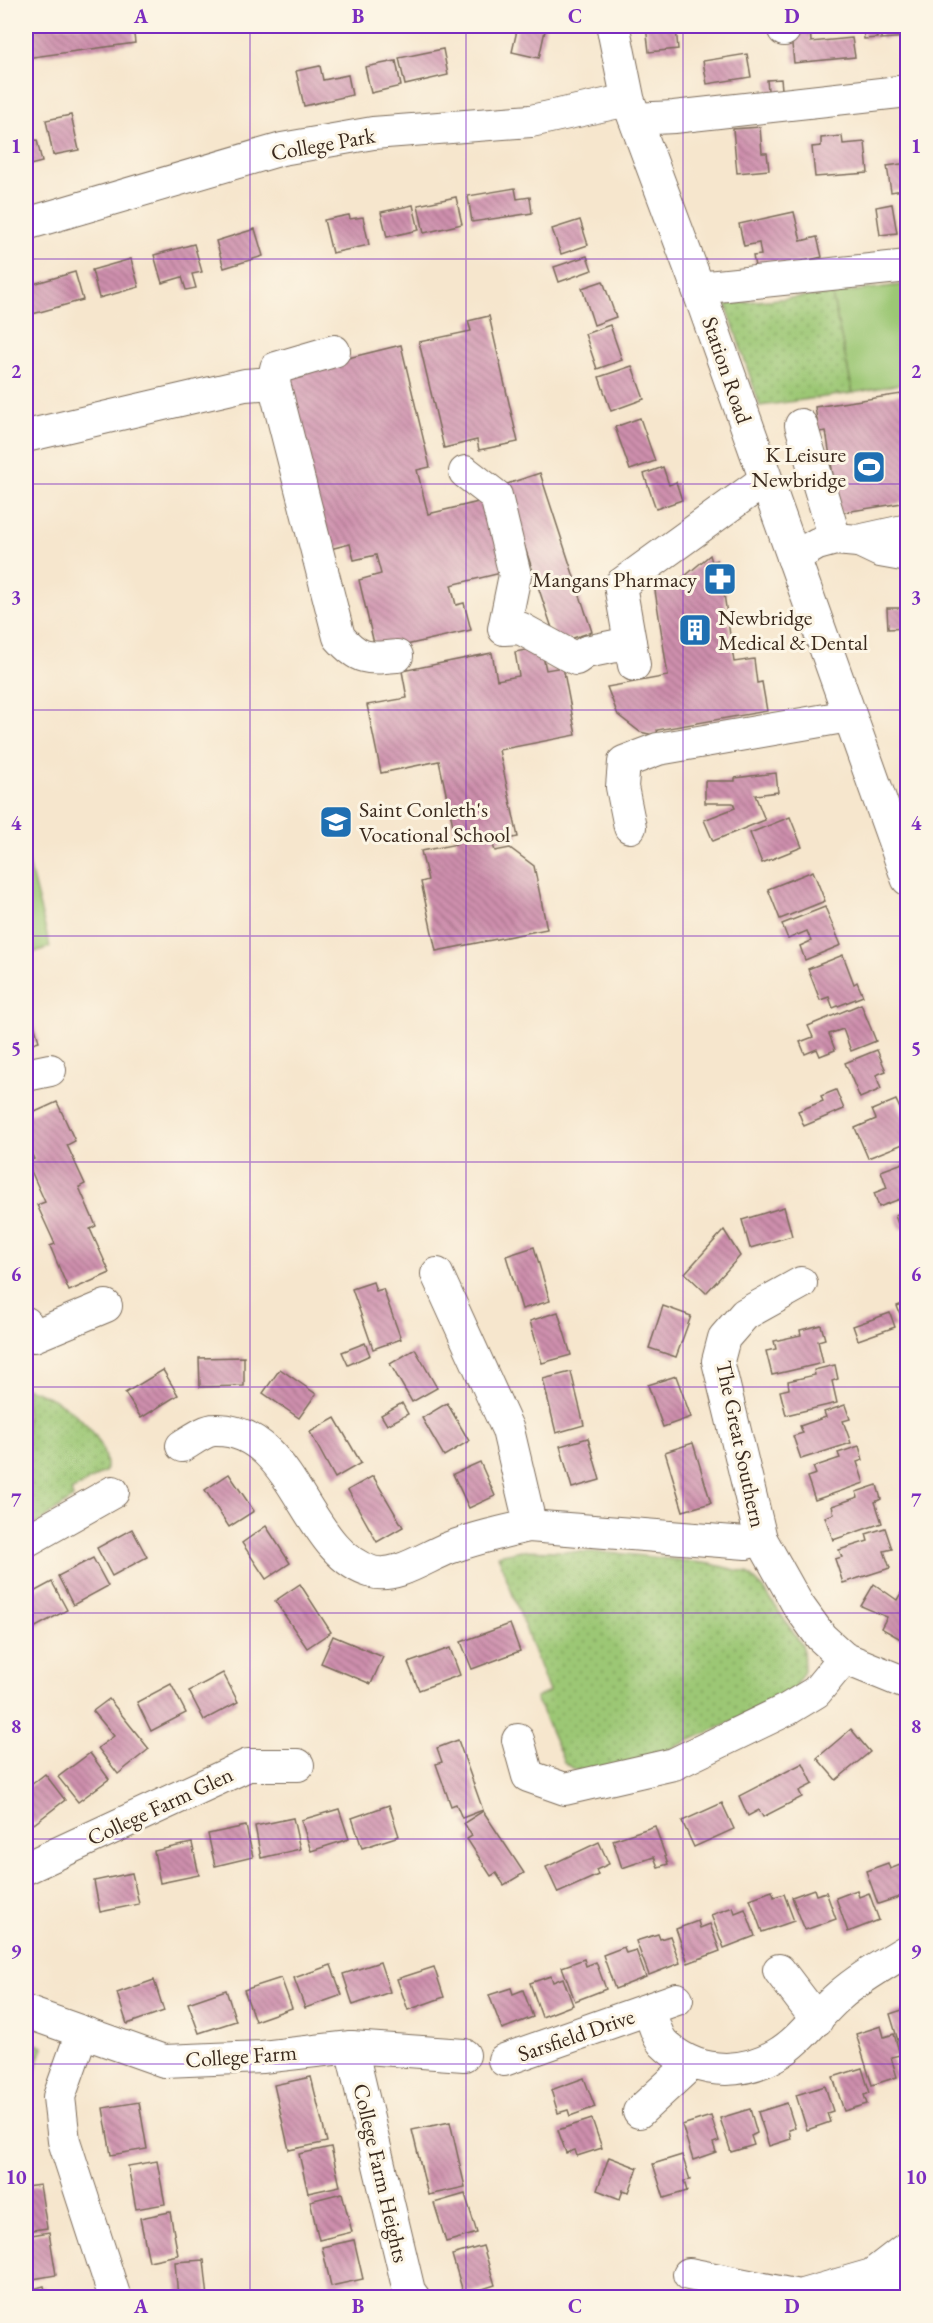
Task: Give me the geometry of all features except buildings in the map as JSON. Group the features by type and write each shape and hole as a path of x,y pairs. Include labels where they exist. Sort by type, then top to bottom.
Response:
{"main road":[{"name":"Station Road","path":"613,26 631,109 698,288 908,879"}],"street":[{"name":"College Park","path":"26,224 282,148 373,134 531,121 631,109 674,117 908,91"},
{"path":"698,288 908,266"},
{"path":"334,351 276,368 274,382 339,637 352,652 367,659 397,656"},
{"path":"26,436 245,385 274,382"},
{"path":"801,425 846,540"},
{"path":"465,472 496,496 515,575 504,629 520,628 576,659 586,652 632,654 620,585 765,480"},
{"path":"793,558 817,544 908,530"},
{"path":"846,540 880,551 908,556"},
{"path":"630,827 622,787 624,762 658,749 849,716"},
{"path":"437,1274 508,1430 529,1526"},
{"name":"The Great Southern","path":"801,1283 745,1314 724,1338 718,1361 761,1539 821,1637 844,1658 908,1684"},
{"path":"26,1323 34,1336 106,1306"},
{"name":"The Great Southern","path":"182,1446 213,1430 249,1436 279,1466 326,1535 352,1565 374,1573 401,1569 448,1548 494,1533 529,1526 746,1543 761,1539"},
{"path":"26,1541 113,1492"},
{"path":"518,1740 528,1776 565,1789 601,1783 674,1764 788,1709 816,1692 844,1658"},
{"name":"College Farm Glen","path":"26,1868 248,1765 298,1765"},
{"name":"Sarsfield Drive","path":"504,2060 663,2004 662,2042 691,2064 704,2068 740,2069 777,2055 817,2020 839,1996 908,1950"},
{"path":"780,1970 817,2020"},
{"name":"College Farm","path":"26,2012 164,2061 262,2057 351,2047 464,2055"},
{"path":"82,2032 59,2097 64,2141 115,2298"},
{"name":"College Farm Heights","path":"351,2047 409,2291 414,2298"},
{"path":"639,2112 691,2064"},
{"path":"689,2274 799,2296 872,2275 908,2247"},
{"path":"885,2298 908,2279"}],"green space":[{"path":"907,284 907,383 853,393 832,294"},
{"path":"832,294 853,393 760,406 726,304"},
{"path":"26,853 50,947 26,955"},
{"path":"26,1388 53,1399 80,1418 99,1442 105,1456 106,1471 71,1491 73,1498 26,1531"},
{"path":"521,1550 617,1553 711,1564 748,1573 763,1588 803,1647 804,1671 789,1697 629,1767 583,1775 564,1762 536,1698 549,1692 498,1555"},
{"path":"26,2040 43,2047 26,2099"}],"place":[{"name":"K Leisure Newbridge","path":"869,467"},
{"name":"Mangans Pharmacy","path":"720,579"},
{"name":"Newbridge Medical & Dental","path":"695,630"},
{"name":"Saint Conleth's Vocational School","path":"336,822"}]}
